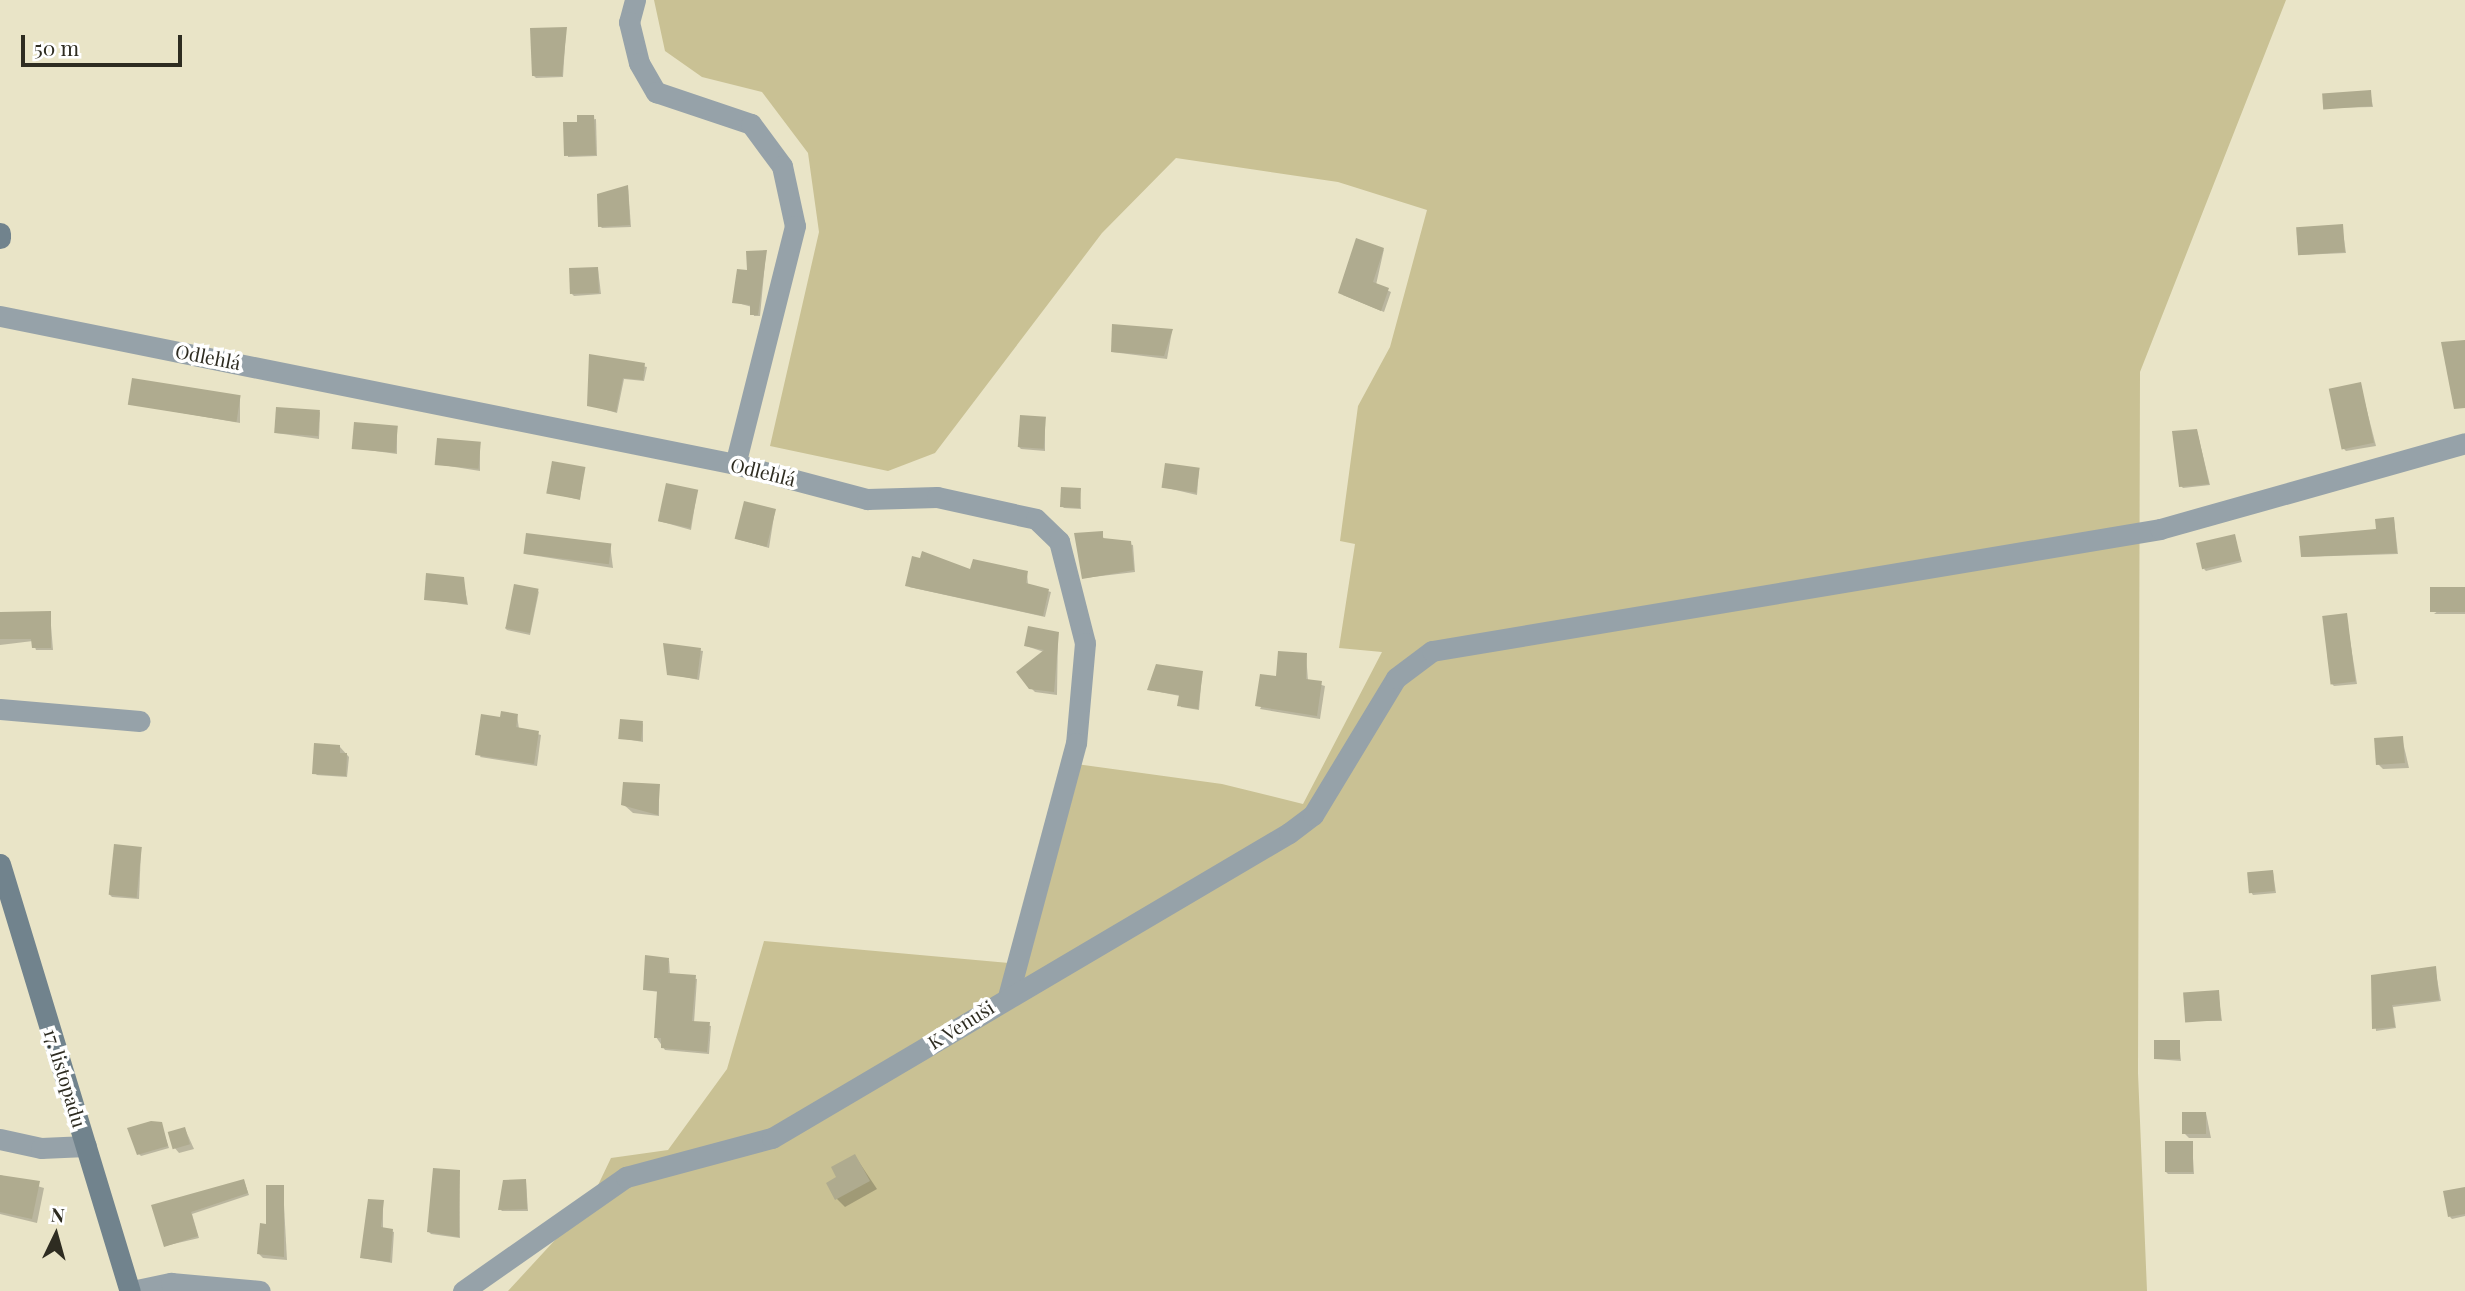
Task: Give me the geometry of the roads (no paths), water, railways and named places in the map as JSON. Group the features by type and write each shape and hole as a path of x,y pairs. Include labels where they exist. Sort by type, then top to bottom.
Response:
{"main road":[{"name":"17. listopadu","path":"0,864 131,1291"}],"street":[{"path":"635,0 629,22 634,43 656,92 751,124 782,166 795,226 735,464"},
{"name":"Odlehlá","path":"0,316 735,464 867,499 937,497 1037,519 1059,541 1085,643 1076,743 1008,996"},
{"name":"K Venuši","path":"463,1291 626,1177 772,1138 1008,996 1191,893 1313,815 1396,678 1432,651 1526,632 2160,529 2465,443"},
{"path":"0,709 139,721"},
{"path":"0,1139 41,1149 86,1146"},
{"path":"131,1291 171,1283 260,1291"}]}
